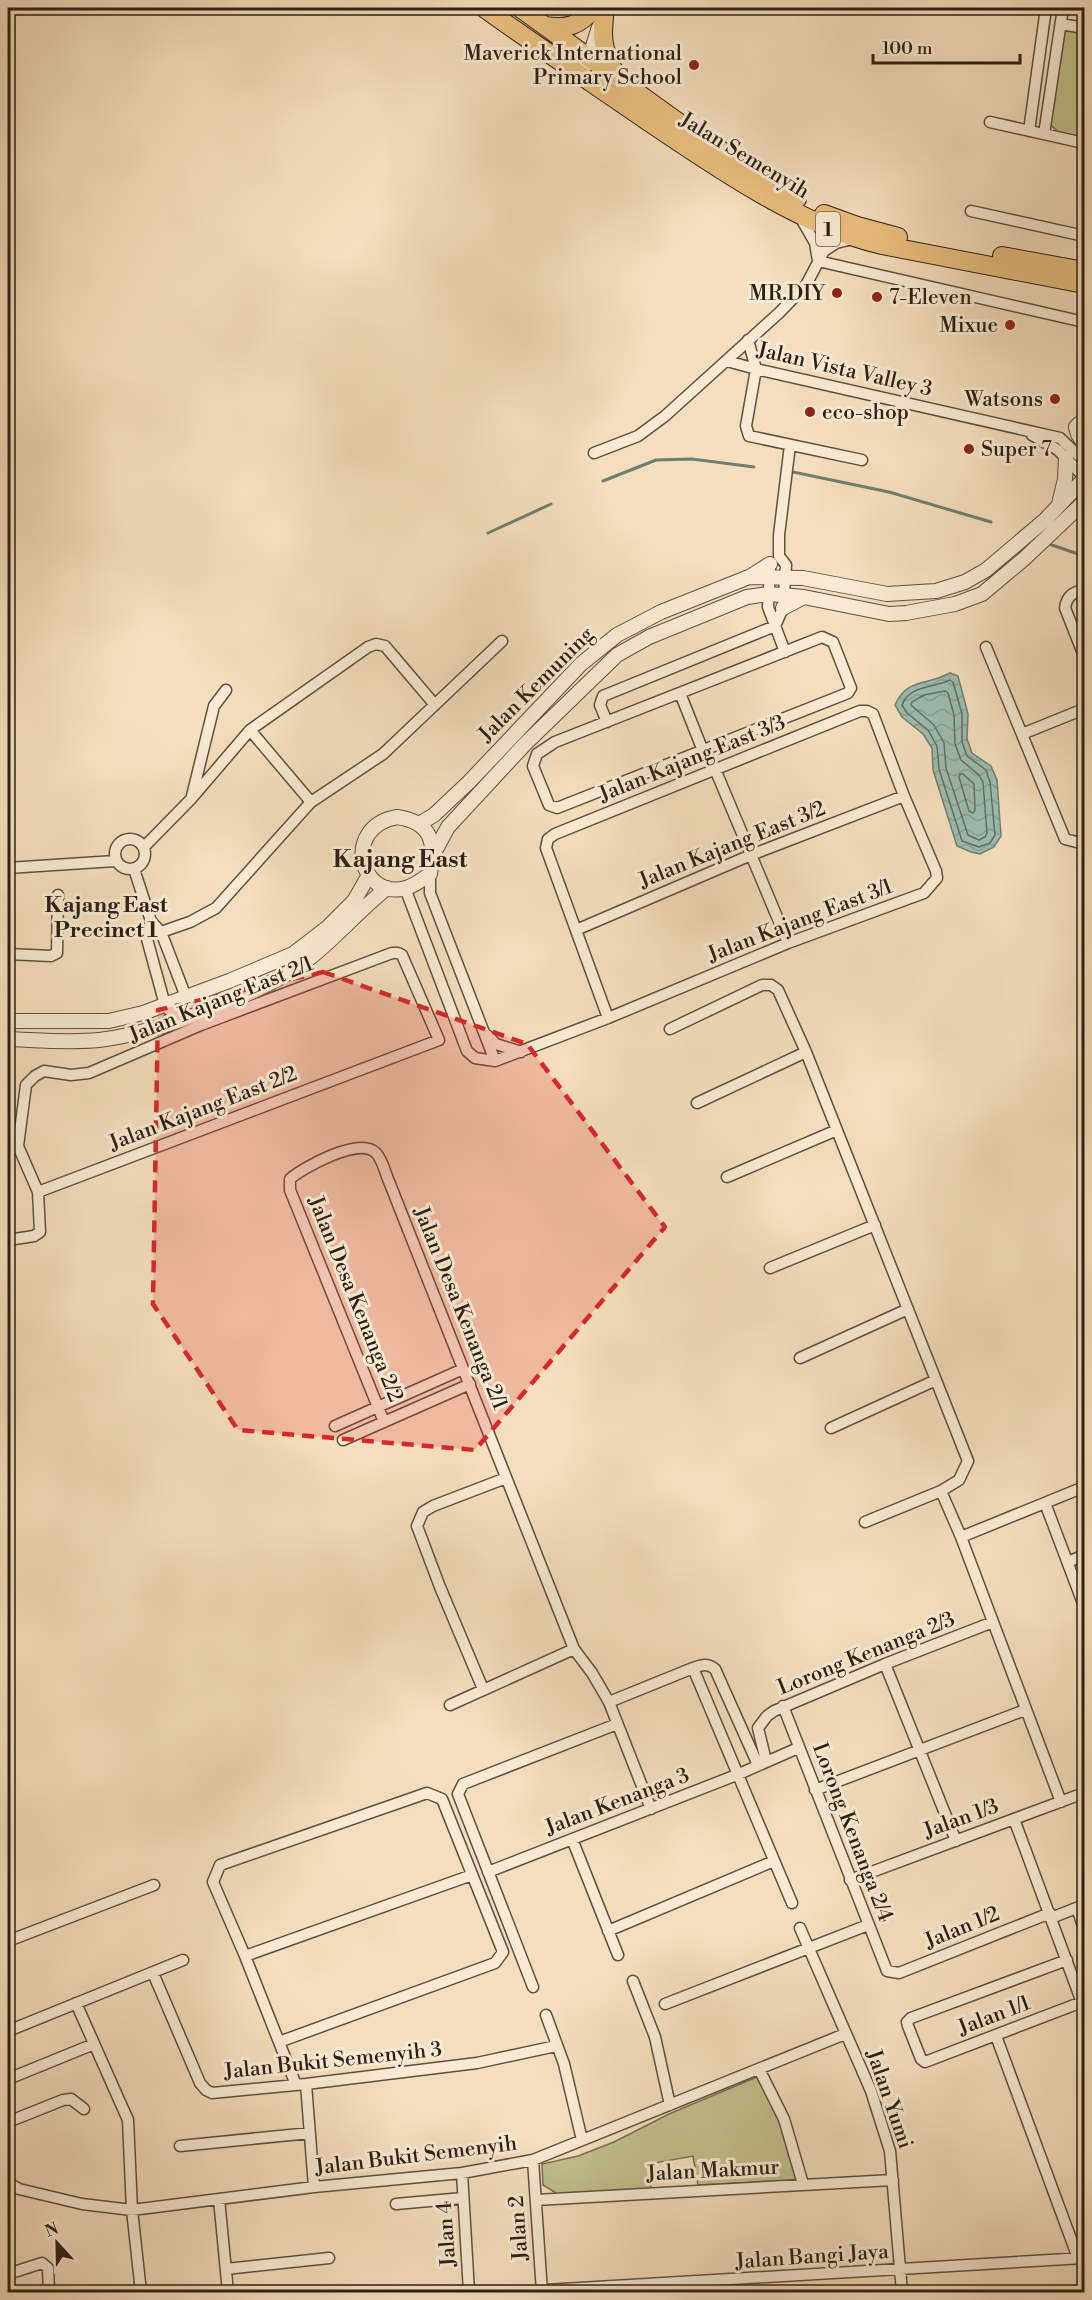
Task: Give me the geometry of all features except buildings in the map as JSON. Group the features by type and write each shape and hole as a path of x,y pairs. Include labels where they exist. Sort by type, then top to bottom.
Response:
{"main road":[{"name":"Jalan Semenyih","path":"484,8 682,144 798,213 853,239 1084,284"},
{"name":"Jalan Semenyih","path":"520,8 736,161 826,215 895,236 1084,271"},
{"path":"544,26 562,28 576,24 596,8"},
{"path":"605,8 603,45 619,80"}],"street":[{"path":"585,56 596,8"},
{"path":"574,71 585,56 605,8"},
{"path":"1029,131 1046,8"},
{"path":"1044,134 1063,8"},
{"path":"1060,24 1084,28"},
{"path":"990,122 1084,143"},
{"path":"971,211 1084,236"},
{"path":"798,213 815,243 818,261"},
{"path":"594,453 638,436 665,416 727,361 806,285 824,251 836,243 853,239"},
{"path":"818,261 1084,322"},
{"path":"748,340 756,369 746,426 749,436 862,460"},
{"name":"Jalan Vista Valley 3","path":"727,361 1063,440"},
{"path":"1063,440 1082,421"},
{"path":"1082,421 1076,427 1076,431 1084,444"},
{"name":"Jalan Vista Valley 3","path":"1024,431 1058,450 1084,478"},
{"path":"1063,440 1084,444"},
{"path":"1063,440 1084,461"},
{"path":"607,722 600,705 603,696 775,626 784,601 778,568 779,535 790,444"},
{"path":"1059,504 1065,479 1065,458"},
{"name":"Jalan Kemuning","path":"419,824 434,815 469,782 581,664 616,635 661,612 778,568 803,578 887,594 936,591 965,582 986,570 1045,520 1084,478"},
{"name":"Jalan Kemuning","path":"434,853 448,827 525,744 616,655 649,637 747,597 784,601 804,597 889,614 956,604 982,594 1025,558 1084,502"},
{"path":"778,568 769,600 775,626 785,652"},
{"path":"1084,589 1071,594 1066,600 1065,608 1084,656"},
{"path":"822,637 828,638 833,642 851,688 850,692 557,808 549,805 533,766 537,754 555,742 785,652 822,637"},
{"path":"161,932 190,922 216,908 311,802 383,754 502,641"},
{"path":"134,869 144,860 144,847 191,799 250,730 368,647 376,644 385,646 435,705"},
{"path":"986,647 1065,839 1084,844"},
{"path":"191,799 214,706 226,690"},
{"path":"680,693 703,750"},
{"path":"1022,734 1084,709"},
{"name":"Jalan Kajang East 3/3","path":"576,930 546,848 548,839 555,834 860,711"},
{"name":"Jalan Kajang East 3/1","path":"495,1061 608,1018 788,944 924,893 937,878 934,862 904,796 873,714 860,711"},
{"path":"250,730 311,802"},
{"path":"525,744 555,742"},
{"path":"715,770 788,944"},
{"name":"Jalan Kajang East 3/2","path":"576,930 751,855 904,796"},
{"path":"405,888 467,1051 476,1058 495,1061 430,893 430,873 434,853 427,832 419,824 409,819 397,817 386,819 368,833 363,843 364,866 369,875 387,888 405,888 417,884 430,873"},
{"path":"134,869 121,867 116,861 115,848 125,839 138,841 144,847"},
{"path":"8,868 116,861"},
{"path":"134,869 151,921 161,932 186,997"},
{"path":"163,1025 171,1009 186,997 292,954 328,927 354,901 369,875"},
{"path":"8,1039 96,1040 130,1035 232,1000 282,977 308,959 387,888"},
{"path":"8,954 54,955 57,952 58,895"},
{"path":"151,921 147,939 171,1009"},
{"path":"576,930 608,1018"},
{"name":"Jalan Kajang East 2/1","path":"13,1146 26,1085 44,1071 71,1075 89,1073 201,1025 392,953 402,955 439,1040"},
{"path":"670,1029 762,985 771,985 778,990 806,1052 969,1461 959,1480 941,1491 865,1522"},
{"path":"8,1021 109,1021 171,1009 193,1014"},
{"path":"484,1032 496,1044 521,1052"},
{"name":"Jalan Kajang East 2/2","path":"38,1192 439,1040"},
{"path":"697,1103 806,1052"},
{"path":"727,1177 837,1130"},
{"path":"8,1240 34,1236 40,1232 38,1192 13,1146"},
{"name":"Jalan Desa Kenanga 2/2","path":"376,1153 367,1147 356,1147 298,1172 290,1179 290,1190 384,1422"},
{"name":"Jalan Desa Kenanga 2/1","path":"376,1153 574,1649 609,1702 651,1809"},
{"path":"770,1268 874,1225"},
{"path":"800,1358 908,1309"},
{"path":"335,1426 463,1369"},
{"path":"831,1428 936,1380"},
{"path":"343,1440 470,1384"},
{"path":"483,1689 417,1526 423,1512 433,1506 507,1478"},
{"path":"961,1537 1084,1487"},
{"path":"941,1491 961,1537 1061,1802"},
{"path":"1046,1503 1084,1606"},
{"path":"1068,1562 1084,1555"},
{"name":"Lorong Kenanga 2/3","path":"762,1763 758,1728 767,1716 783,1706 993,1622"},
{"path":"450,1706 574,1649"},
{"path":"609,1702 706,1664 715,1669 762,1763"},
{"path":"885,1664 956,1841"},
{"path":"693,1668 792,1903"},
{"name":"Lorong Kenanga 2/4","path":"783,1706 887,1971"},
{"path":"816,1790 1025,1710"},
{"path":"533,1987 458,1794 463,1784 617,1725"},
{"name":"Jalan Kenanga 3","path":"488,1872 739,1774 798,1748"},
{"name":"Jalan 1/3","path":"850,1880 1084,1793"},
{"path":"279,2042 495,1963 503,1952 442,1799 427,1794 220,1864 213,1882 279,2042 301,2085 310,2133 315,2187"},
{"path":"1014,1819 1083,2005"},
{"path":"572,1839 618,1955"},
{"path":"608,1930 774,1861"},
{"path":"245,1956 472,1875"},
{"path":"8,1941 153,1885"},
{"path":"1081,1907 1084,1929"},
{"name":"Jalan 1/2","path":"887,1971 899,1973 1051,1915 1081,1907"},
{"path":"665,2004 868,1925"},
{"name":"Jalan Yumi","path":"801,1928 882,2121 890,2151 902,2270 902,2292"},
{"path":"8,2031 183,1960"},
{"name":"Jalan 1/1","path":"1067,1960 911,2018 907,2022 908,2026 921,2059 925,2062 1083,2005"},
{"name":"Jalan Bukit Semenyih 3","path":"153,1973 200,2083 212,2093 301,2085 477,2063 556,2046"},
{"path":"633,1981 655,2037 670,2104"},
{"path":"76,2003 128,2120 132,2210 141,2292"},
{"path":"546,2015 564,2064 582,2140"},
{"name":"Jalan Bukit Semenyih","path":"8,2183 19,2189 82,2204 132,2210 315,2187 462,2173 533,2160 845,2034"},
{"path":"996,2036 1081,2258"},
{"path":"8,2079 94,2044"},
{"path":"759,2069 784,2120 803,2184"},
{"path":"8,2122 63,2100 71,2099 84,2109"},
{"path":"180,2146 310,2133"},
{"name":"Jalan 2","path":"533,2160 542,2291"},
{"name":"Jalan 4","path":"462,2173 469,2292"},
{"name":"Jalan Makmur","path":"536,2200 893,2180"},
{"path":"396,2204 463,2198"},
{"path":"219,2199 228,2292"},
{"path":"226,2269 329,2258"},
{"name":"Jalan Bangi Jaya","path":"512,2292 1081,2258"},
{"path":"8,2274 42,2263 48,2268 49,2292"}],"highlighted area":[{"path":"323,972 527,1044 665,1227 475,1450 238,1430 153,1304 158,1010"}],"shaded area":[{"path":"1063,28 1084,32 1084,138 1059,133 1049,123"},
{"path":"757,2077 778,2116 796,2180 698,2185 693,2156 649,2164 651,2189 559,2195 543,2185 542,2164 578,2156 614,2142 669,2114"}],"water":[{"path":"950,673 958,676 968,714 967,739 972,753 991,766 997,780 1001,836 994,847 980,854 957,846 933,770 932,748 923,734 902,717 895,705 900,696 912,686"}],"waterway":[{"path":"603,481 656,460 692,459 754,467"},
{"path":"793,472 889,492 991,522"},
{"path":"488,533 551,504"},
{"path":"1049,544 1084,556"}],"place":[{"name":"Maverick International Primary School","path":"694,65"},
{"name":"MR.DIY","path":"837,293"},
{"name":"7-Eleven","path":"877,297"},
{"name":"Mixue","path":"1010,325"},
{"name":"Watsons","path":"1055,399"},
{"name":"eco-shop","path":"810,412"},
{"name":"Super 7","path":"969,449"}],"district":[{"name":"Kajang East","path":"400,859"},
{"name":"Kajang East Precinct 1","path":"106,916"}]}
